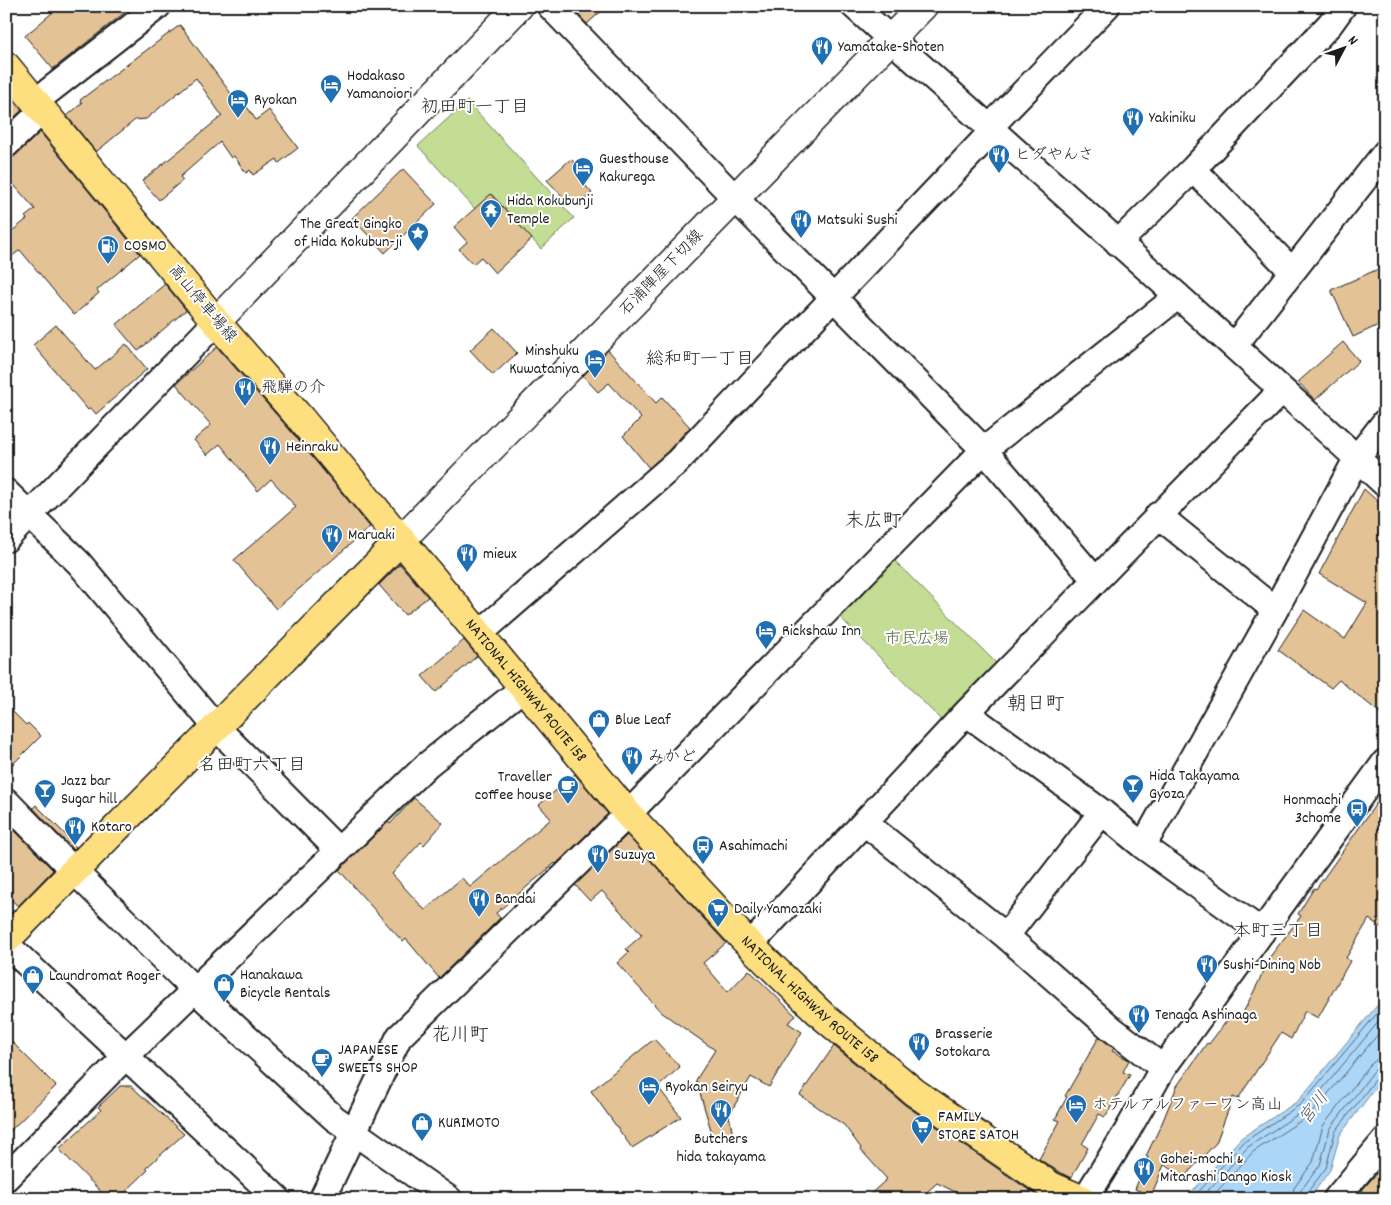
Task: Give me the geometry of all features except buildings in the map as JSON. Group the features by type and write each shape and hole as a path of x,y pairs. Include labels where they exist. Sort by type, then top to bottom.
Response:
{"main road":[{"path":"216,322 519,6"},
{"name":"石浦陣屋下切線","path":"400,540 923,6"},
{"name":"高山停車場線","path":"6,66 216,322 301,419 400,540"},
{"path":"6,942 400,540"},
{"name":"NATIONAL HIGHWAY ROUTE 158","path":"400,540 628,814 750,945 825,1018 914,1092 1051,1186 1081,1199"}],"street":[{"path":"6,146 39,106 158,6"},
{"path":"550,6 735,198 834,296 984,450 1094,580"},
{"path":"854,6 1060,189 1385,484"},
{"path":"479,634 677,462 982,142 1107,6"},
{"path":"1118,243 1193,169 1330,24 1343,6"},
{"path":"1234,346 1385,153"},
{"path":"1193,169 1292,271"},
{"path":"322,1199 399,1038 628,814 984,450 1178,296"},
{"path":"6,539 216,322"},
{"path":"750,945 966,713 1094,580 1282,390"},
{"path":"1143,846 1275,610 1357,458 1385,422"},
{"path":"6,492 78,563 216,727 338,850"},
{"path":"1158,515 1275,610"},
{"path":"6,1178 125,1056 427,765 523,688"},
{"path":"966,713 1102,812 1143,846 1262,932"},
{"path":"1085,1199 1163,1068 1385,762"},
{"path":"6,801 194,989 334,1118 449,1199"},
{"path":"1006,936 1102,812"},
{"path":"865,823 1006,936 1112,1029 1163,1068"},
{"path":"6,942 278,1199"},
{"path":"1336,1199 1385,1140"}],"green space":[{"path":"467,101 574,218 541,249 491,194 475,209 418,146"},
{"name":"市民広場","path":"893,559 996,663 942,721 838,615"}],"water":[{"name":"宮川","path":"1385,996 1385,1075 1340,1135 1330,1170 1309,1199 1185,1199 1241,1138 1298,1101"}],"place":[{"name":"Yamatake-Shoten","path":"822,66"},
{"name":"Hodakaso Yamanoiori","path":"331,104"},
{"name":"Ryokan","path":"238,119"},
{"name":"Yakiniku","path":"1133,137"},
{"name":"ヒダやんさ","path":"999,174"},
{"name":"Guesthouse Kakurega","path":"583,187"},
{"name":"Hida Kokubunji Temple","path":"491,229"},
{"name":"Matsuki Sushi","path":"801,239"},
{"name":"The Great Gingko of Hida Kokubun-ji","path":"418,252"},
{"name":"COSMO","path":"108,265"},
{"name":"Minshuku Kuwataniya","path":"595,379"},
{"name":"飛騨の介","path":"245,407"},
{"name":"Heinraku","path":"270,466"},
{"name":"Maruaki","path":"332,554"},
{"name":"mieux","path":"467,573"},
{"name":"Rickshaw Inn","path":"766,650"},
{"name":"Blue Leaf","path":"599,739"},
{"name":"みかど","path":"632,776"},
{"name":"Hida Takayama Gyoza","path":"1133,804"},
{"name":"Traveller coffee house","path":"568,805"},
{"name":"Jazz bar Sugar hill","path":"45,809"},
{"name":"Honmachi 3chome","path":"1357,828"},
{"name":"Kotaro","path":"75,846"},
{"name":"Asahimachi","path":"703,865"},
{"name":"Suzuya","path":"598,874"},
{"name":"Bandai","path":"479,918"},
{"name":"Daily Yamazaki","path":"718,928"},
{"name":"Sushi-Dining Nob","path":"1207,984"},
{"name":"Laundromat Roger","path":"33,995"},
{"name":"Hanakawa Bicycle Rentals","path":"224,1003"},
{"name":"Tenaga Ashinaga","path":"1139,1034"},
{"name":"Brasserie Sotokara","path":"919,1062"},
{"name":"JAPANESE SWEETS SHOP","path":"322,1078"},
{"name":"Ryokan Seiryu","path":"649,1106"},
{"name":"ホテルアルファーワン高山","path":"1076,1124"},
{"name":"Butchers hida takayama","path":"721,1129"},
{"name":"KURIMOTO","path":"422,1142"},
{"name":"FAMILY STORE SATOH","path":"922,1145"},
{"name":"Gohei-mochi & Mitarashi Dango Kiosk","path":"1144,1187"}],"district":[{"name":"初田町一丁目","path":"475,108"},
{"name":"総和町一丁目","path":"700,360"},
{"name":"末広町","path":"873,522"},
{"name":"朝日町","path":"1036,705"},
{"name":"名田町六丁目","path":"252,766"},
{"name":"本町三丁目","path":"1278,932"},
{"name":"花川町","path":"460,1036"}]}
